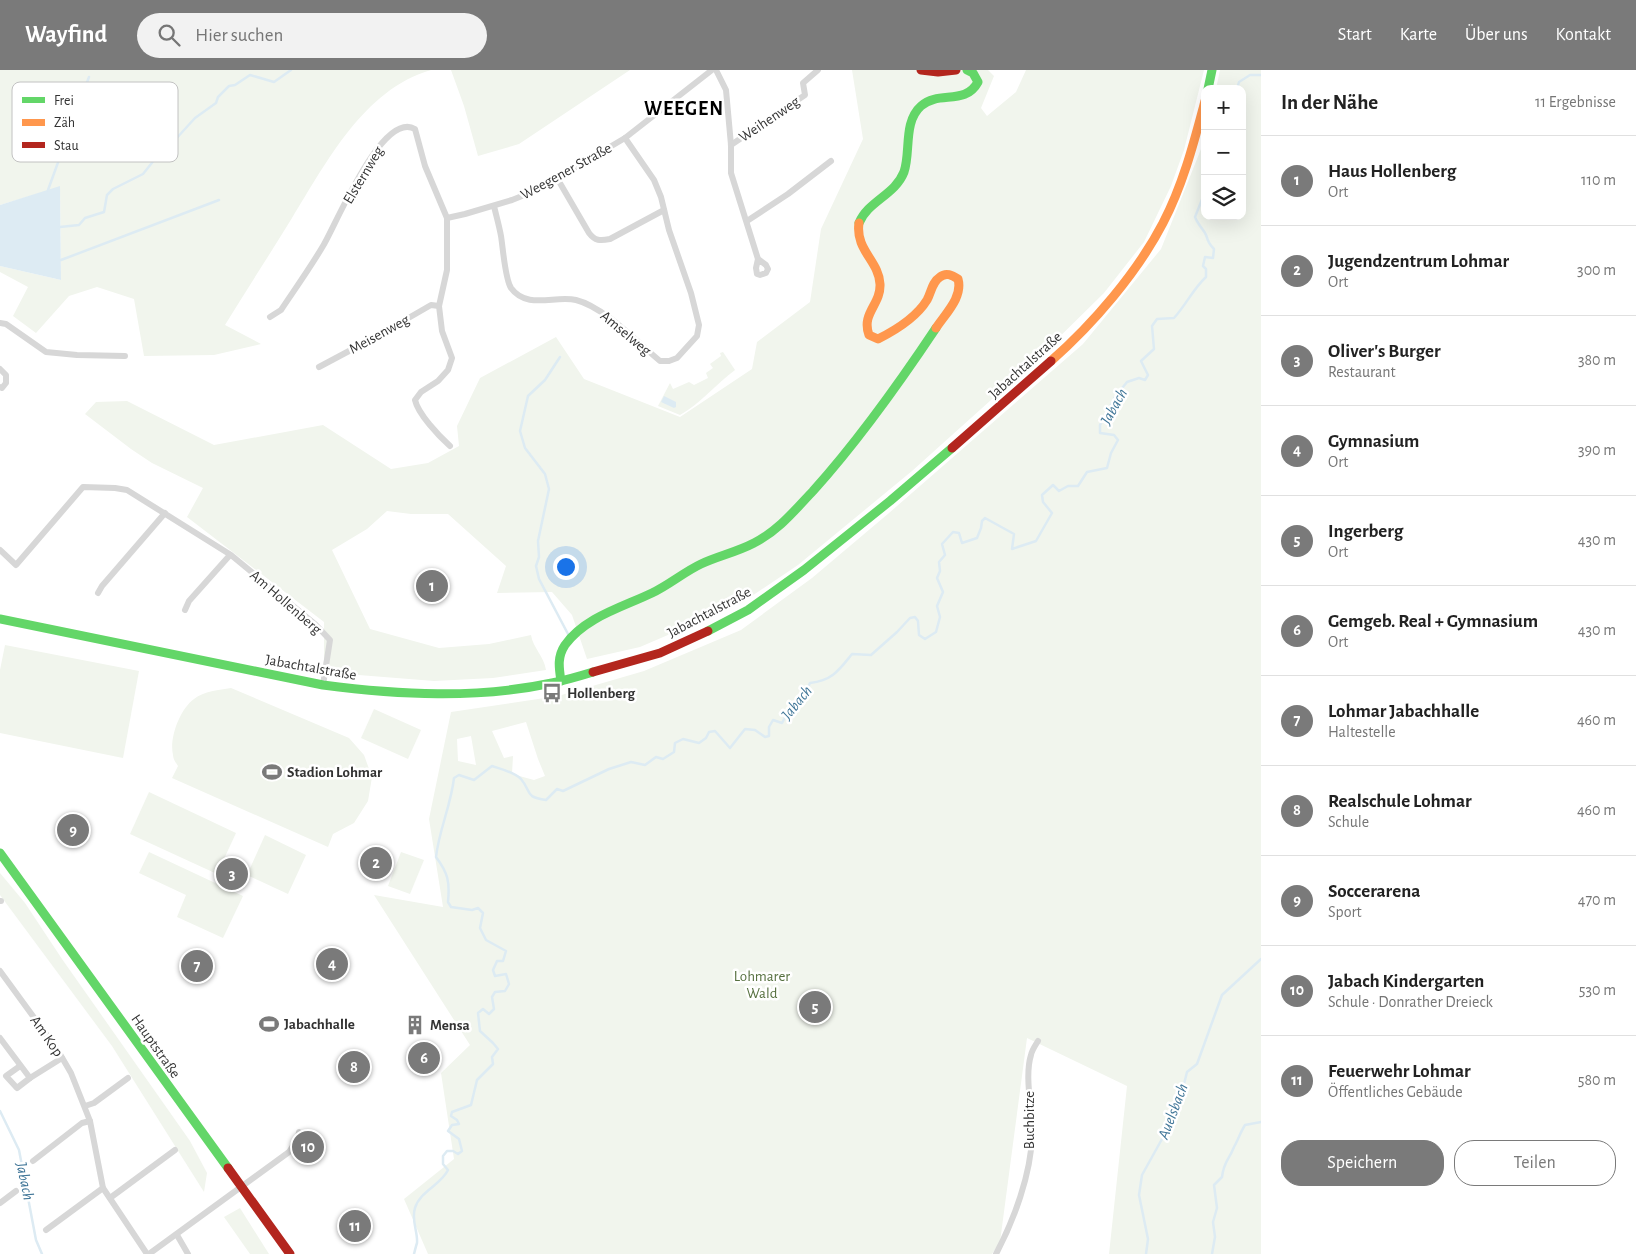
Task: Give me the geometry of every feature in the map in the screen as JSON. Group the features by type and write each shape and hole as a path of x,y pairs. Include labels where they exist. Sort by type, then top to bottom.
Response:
{"main road":[{"path":"921,70 938,72 956,70"},
{"path":"561,681 558,668 559,659 564,647 573,636 590,622 651,594 700,565 759,541 794,512 829,474 860,436 956,297 960,287 958,280 951,274 943,274 936,279 928,299 921,309 891,333 878,339 869,335 865,327 866,319 877,302 880,292 880,280 860,245 858,235 859,223 866,211 894,189 901,179 906,167 911,126 919,108 936,98 970,94 978,82 973,73 967,70"},
{"path":"1209,85 1212,70"},
{"name":"Jabachtalstraße","path":"0,619 322,685 369,691 438,694 485,692 561,681 660,653 748,610 804,570 890,501 1078,337 1113,296 1149,248 1164,222 1187,166 1201,115"},
{"name":"Hauptstraße","path":"0,853 290,1254"}],"street":[{"name":"Weegener Straße","path":"447,218 525,196 625,138 712,70"},
{"name":"Weihenweg","path":"716,70 726,90 731,145 731,173 758,259"},
{"name":"Weihenweg","path":"731,145 805,95 803,83 818,70"},
{"name":"Elsternweg","path":"270,317 280,310 323,246 372,154 396,130 406,126 415,129 425,166 447,218"},
{"name":"Amselweg","path":"494,206 501,233 508,279 511,288 519,296 530,301 563,298 578,300 596,307 660,361 669,361 677,358 697,336 699,325 691,293 654,180 625,138"},
{"path":"747,221 788,194 830,160"},
{"path":"557,178 594,239 601,241 610,239 664,210"},
{"path":"447,218 447,270 439,306 442,331 452,358 451,364 438,381 421,392 415,400 416,406 427,421 450,446"},
{"name":"Meisenweg","path":"319,367 431,305 439,306"},
{"path":"0,323 6,324 46,352 125,356"},
{"path":"0,369 6,375 6,383 2,388 0,387"},
{"name":"Am Hollenberg","path":"0,550 16,565 83,487 127,490 230,555 308,619 330,640 322,685"},
{"path":"98,593 165,513"},
{"path":"185,610 189,601 230,555"},
{"name":"Am Kop","path":"0,971 71,1073 90,1121 103,1188 148,1254"},
{"path":"0,1038 30,1078"},
{"name":"Buchbitze","path":"996,1254 1006,1236 1027,1174 1032,1137 1029,1069 1031,1055 1038,1041"},
{"path":"20,1066 6,1076 17,1088 62,1058"},
{"path":"85,1106 94,1103 128,1078"},
{"path":"33,1161 82,1123 90,1121"},
{"path":"148,1254 290,1152 298,1138 299,1132"},
{"path":"110,1198 175,1150"},
{"path":"46,1230 103,1188"},
{"path":"0,1203 16,1191"},
{"path":"177,1235 188,1254"}],"green space":[{"path":"0,70 431,70 407,80 386,93 349,131 333,152 225,325 261,344 214,355 144,356 134,299 97,287 69,296 36,333 13,316 28,287 0,272 0,266 61,280 60,187 0,205"},
{"path":"451,70 630,70 519,144 478,156 464,106"},
{"path":"852,70 988,70 994,76 981,108 987,116 1016,92 1026,70 1204,70 1184,150 1171,186 1144,242 1104,293 1040,356 912,471 798,565 740,604 640,647 587,659 572,615 552,592 497,593 506,566 448,514 411,514 387,511 367,529 332,550 370,629 439,648 489,644 531,635 546,670 493,678 434,681 321,672 324,661 324,622 187,517 203,488 152,463 85,414 96,402 127,401 214,445 323,425 391,469 428,463 459,446 457,426 480,378 556,337 584,379 680,417 752,369 757,342 810,302 821,229 863,139"},
{"name":"Lohmarer Wald","path":"1220,70 1261,70 1261,1254 1109,1254 1127,1086 1027,1038 1000,1242 992,1254 428,1254 404,1199 454,1159 441,1073 470,1045 374,895 443,907 429,819 451,712 558,696 644,671 741,630 812,578 1083,344 1161,249 1201,149 1201,220 1246,220 1246,85 1217,85","holes":["526,722 545,776 534,780 512,774 513,756 504,758 492,731","471,736 476,765 458,761 457,739"]},
{"path":"723,352 735,370 695,405 680,415 658,406 670,383 673,389 689,382 694,385 708,378 706,373 713,368 710,364 721,356 720,353"},
{"path":"5,645 139,671 123,758 0,733 0,670"},
{"name":"Stadion Lohmar","path":"231,688 349,738 364,755 372,777 368,801 354,823 333,834 328,847 172,778 178,766 173,756 172,748 174,732 184,710 194,699 202,694"},
{"path":"374,709 421,730 408,759 361,738"},
{"path":"149,792 236,833 217,874 130,834"},
{"path":"265,835 306,855 288,894 247,875"},
{"path":"149,852 243,896 223,938 177,917 186,895 139,873"},
{"path":"401,852 424,860 410,894 388,886"},
{"path":"0,873 25,903 190,1141 207,1173 204,1192 112,1046 0,895"},
{"path":"240,1208 269,1254 250,1254 224,1217"}],"shaded area":[{"path":"60,186 61,280 0,266 0,205"},
{"path":"664,396 676,402 676,407 674,408 661,402"}],"waterway":[{"path":"178,137 195,118 216,103 218,97 229,86 235,85 250,75 274,82 291,70"},
{"name":"Jabach","path":"1238,85 1239,82 1250,75 1261,75"},
{"path":"87,82 89,77"},
{"path":"48,190 58,162"},
{"path":"60,227 79,225 85,218 104,212 107,195 113,189 143,174 153,162"},
{"path":"61,260 219,200"},
{"name":"Jabach","path":"414,1254 417,1243 414,1221 415,1208 421,1197 441,1180 448,1170 443,1164 443,1156 447,1151 453,1151 458,1154 462,1151 459,1139 448,1131 452,1125 459,1124 451,1116 452,1112 471,1105 477,1080 493,1064 492,1057 498,1049 480,1031 478,1013 483,1009 489,1014 494,1009 492,997 495,992 505,991 509,984 506,974 495,976 493,970 497,961 503,961 506,951 486,940 480,928 483,913 478,908 472,910 451,907 448,902 449,889 447,878 436,857 454,778 459,775 474,780 492,766 515,774 521,779 531,795 546,800 557,789 563,791 609,769 631,762 645,765 656,757 663,759 674,752 675,743 683,739 699,743 706,738 709,732 715,731 730,748 745,729 755,730 765,737 769,736 769,727 773,720 782,723 790,708 804,696 810,683 830,677 852,654 871,655 910,618 915,617 918,621 919,635 925,639 936,632 940,617 937,606 943,592 937,578 940,571 939,562 945,555 942,544 953,532 959,533 962,543 977,538 982,521 985,518 1014,534 1012,549 1036,541 1052,513 1043,502 1042,495 1053,485 1059,491 1068,486 1078,486 1087,472 1107,468 1111,453 1118,440 1114,435 1100,433 1100,425 1115,397 1127,382 1139,378 1145,380 1148,375 1141,361 1154,349 1152,326 1157,319 1174,318 1206,277 1206,269 1203,266 1205,257 1213,258 1214,249 1195,217 1201,202"},
{"path":"560,357 545,380 528,396 520,431 525,448 545,474 549,489 538,541 539,557 536,566 539,579 568,634"},
{"name":"Auelsbach","path":"1146,1254 1148,1239 1139,1195 1142,1175 1162,1139 1169,1113 1183,1088 1187,1072 1197,1064 1222,995 1261,959"},
{"name":"Jabach","path":"0,1111 19,1150 36,1240 42,1254"},
{"path":"1212,1254 1215,1237 1213,1222 1217,1208 1214,1185 1222,1177 1225,1164 1245,1125 1261,1122"}],"traffic: fast":[{"path":"859,223 863,215 900,180 906,164 910,129 915,113 928,101 959,96 973,89 978,82 973,73 967,70"},
{"path":"1209,85 1212,70"},
{"path":"561,681 559,663 562,649 573,635 583,627 605,614 658,590 701,564 754,543 786,520 830,472 862,432 936,328"},
{"path":"708,631 748,610 804,570 952,448"},
{"path":"0,619 323,685 380,691 438,694 495,691 552,683 593,672"},
{"path":"0,853 228,1168"}],"traffic: slow":[{"path":"1051,361 1083,331 1113,297 1152,242 1170,209 1182,179 1201,115"},
{"path":"859,223 860,241 876,269 880,284 878,298 867,321 869,335 878,339 905,323 927,300 937,279 942,275 954,276 958,279 959,286 956,298 936,328"}],"traffic: jam":[{"path":"921,70 938,72 956,70"},
{"path":"952,448 1051,361"},
{"path":"593,672 660,653 708,631"},
{"path":"228,1168 290,1254"}],"place":[{"name":"Haus Hollenberg","path":"432,586"},
{"name":"Hollenberg","path":"552,693"},
{"name":"Stadion Lohmar","path":"272,772"},
{"name":"Soccerarena","path":"73,830"},
{"name":"Jugendzentrum Lohmar","path":"376,863"},
{"name":"Oliver's Burger","path":"232,874"},
{"name":"Gymnasium","path":"332,964"},
{"name":"Lohmar Jabachhalle","path":"197,966"},
{"name":"Ingerberg","path":"815,1007"},
{"name":"Jabachhalle","path":"269,1024"},
{"name":"Mensa","path":"415,1025"},
{"name":"Gemgeb. Real + Gymnasium","path":"424,1058"},
{"name":"Realschule Lohmar","path":"354,1067"},
{"name":"Jabach Kindergarten","path":"308,1147"},
{"name":"Feuerwehr Lohmar","path":"355,1226"}],"district":[{"name":"WEEGEN","path":"684,108"}]}
